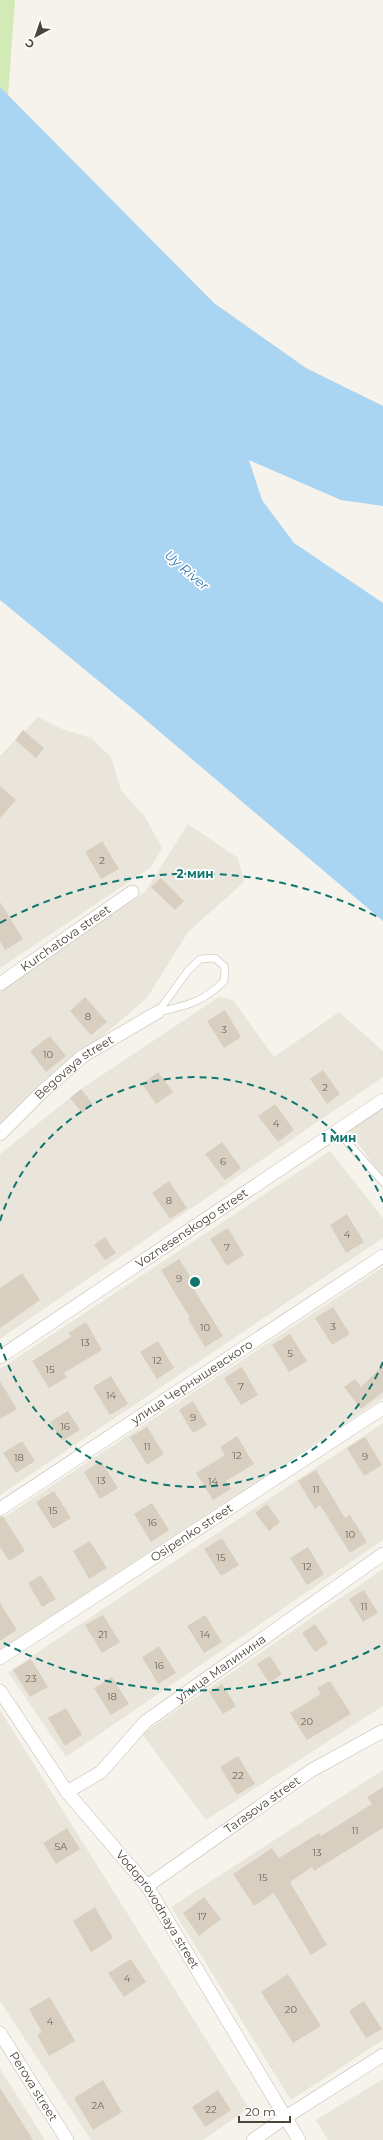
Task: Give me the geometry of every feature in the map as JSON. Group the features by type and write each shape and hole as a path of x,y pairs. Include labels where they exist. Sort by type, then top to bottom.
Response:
{"street":[{"name":"Kurchatova street","path":"0,984 132,892"},
{"name":"Begovaya street","path":"0,1134 42,1092 83,1056 158,1012"},
{"name":"Voznesenskogo street","path":"0,1357 383,1100"},
{"name":"улица Чернышевского","path":"0,1508 383,1256"},
{"name":"Osipenko street","path":"0,1658 383,1408"},
{"name":"улица Малинина","path":"67,1792 101,1772 145,1722 383,1554"},
{"name":"Vodoprovodnaya street","path":"0,1690 67,1792 147,1886 299,2140"},
{"name":"Tarasova street","path":"147,1886 312,1770 383,1731"},
{"name":"Perova street","path":"0,2033 67,2140"},
{"path":"253,2140 286,2117 383,2056"}],"lane":[{"path":"215,958 225,966 224,981 212,994 190,1004 158,1012 187,972 200,959 215,958"},
{"path":"337,1131 383,1182"}],"shaded area":[{"path":"38,717 62,729 91,738 111,757 121,790 145,817 162,848 151,867 0,968 0,756"},
{"path":"188,824 238,858 244,882 188,932 147,998 0,1124 0,990 27,969 145,892"},
{"path":"219,997 233,1000 274,1057 339,1012 383,1051 383,1077 0,1339 0,1154 81,1089"},
{"path":"383,1105 383,1178 349,1131"},
{"path":"330,1151 383,1218 383,1238 0,1495 0,1369"},
{"path":"383,1267 383,1398 0,1650 0,1520"},
{"path":"383,1423 383,1540 66,1757 8,1672"},
{"path":"383,1569 383,1706 206,1820 142,1734"},
{"path":"0,1710 249,2108 203,2140 91,2140 0,2001"},
{"path":"383,1770 383,2040 291,2100 171,1907"},
{"path":"0,2069 45,2140 0,2140"},
{"path":"383,2079 383,2140 328,2140 316,2120"}],"green space":[{"path":"0,0 15,0 8,95 0,87"}],"water":[{"name":"Uy River","path":"0,87 214,303 306,368 383,406 383,506 341,500 249,460 262,500 294,543 383,603 383,921 134,710 0,600"}],"building":[{"path":"23,730 44,748 36,758 15,740"},
{"path":"0,786 16,800 0,818"},
{"path":"102,841 119,869 101,879 85,852"},
{"path":"161,878 184,901 175,910 151,887"},
{"path":"0,902 23,939 5,950 0,941"},
{"path":"85,997 107,1022 91,1035 70,1011"},
{"path":"225,1010 241,1037 224,1048 207,1021"},
{"path":"50,1036 66,1056 46,1072 30,1051"},
{"path":"323,1070 340,1094 327,1104 310,1079"},
{"path":"158,1072 173,1092 156,1104 142,1084"},
{"path":"81,1089 93,1104 82,1113 70,1098"},
{"path":"275,1104 294,1130 278,1142 258,1116"},
{"path":"222,1142 241,1168 225,1180 205,1154"},
{"path":"169,1181 187,1208 170,1219 152,1193"},
{"path":"347,1214 364,1242 346,1253 330,1225"},
{"path":"228,1228 244,1255 227,1266 210,1239"},
{"path":"105,1237 116,1253 105,1260 94,1245"},
{"path":"179,1259 196,1286 193,1288 223,1336 205,1347 188,1319 190,1318 161,1270"},
{"path":"22,1273 40,1300 0,1328 0,1288"},
{"path":"333,1307 350,1334 332,1345 315,1318"},
{"path":"86,1322 102,1350 64,1373 67,1377 49,1388 32,1361 71,1337 68,1333"},
{"path":"290,1334 307,1361 289,1372 272,1345"},
{"path":"158,1341 174,1368 157,1379 140,1352"},
{"path":"383,1365 383,1392 361,1409 344,1387 355,1379 361,1387"},
{"path":"242,1367 258,1395 241,1405 224,1378"},
{"path":"111,1376 128,1404 110,1415 93,1387"},
{"path":"0,1381 17,1409 0,1419"},
{"path":"193,1401 207,1425 193,1433 179,1410"},
{"path":"68,1411 80,1430 62,1441 50,1422"},
{"path":"147,1427 164,1454 147,1465 130,1437"},
{"path":"237,1436 254,1464 226,1481 231,1489 213,1500 196,1473 225,1455 220,1447"},
{"path":"365,1437 382,1465 364,1476 347,1448"},
{"path":"22,1441 35,1461 16,1473 3,1453"},
{"path":"101,1461 118,1488 100,1499 84,1472"},
{"path":"316,1470 345,1518 350,1515 367,1542 350,1553 320,1505 315,1509 298,1481"},
{"path":"54,1491 71,1518 53,1529 36,1502"},
{"path":"152,1503 169,1530 151,1542 134,1514"},
{"path":"267,1504 280,1522 269,1531 255,1513"},
{"path":"3,1516 25,1551 9,1561 0,1547 0,1517"},
{"path":"222,1538 239,1565 221,1576 204,1549"},
{"path":"90,1541 107,1568 89,1579 73,1551"},
{"path":"308,1547 324,1574 307,1585 290,1558"},
{"path":"41,1575 56,1599 42,1607 28,1583"},
{"path":"364,1590 378,1613 363,1622 349,1599"},
{"path":"0,1603 17,1630 0,1641"},
{"path":"103,1615 120,1642 102,1653 85,1625"},
{"path":"205,1615 222,1642 204,1653 187,1626"},
{"path":"315,1624 328,1643 315,1652 302,1633"},
{"path":"159,1646 176,1673 158,1684 142,1657"},
{"path":"270,1656 282,1674 269,1683 257,1664"},
{"path":"31,1659 48,1687 30,1697 13,1670"},
{"path":"112,1677 129,1704 111,1715 94,1688"},
{"path":"330,1681 351,1714 307,1740 290,1713 321,1694 317,1688"},
{"path":"222,1684 236,1706 223,1714 209,1692"},
{"path":"66,1708 82,1735 65,1746 48,1718"},
{"path":"238,1756 255,1784 237,1795 220,1767"},
{"path":"383,1787 383,1828 314,1871 312,1867 290,1882 327,1945 311,1955 274,1893 254,1906 233,1874 272,1848 279,1858 319,1833 321,1836 372,1804 367,1797"},
{"path":"67,1828 80,1849 56,1864 43,1843"},
{"path":"204,1897 221,1919 199,1936 183,1913"},
{"path":"95,1907 113,1938 91,1952 73,1921"},
{"path":"131,1959 146,1982 124,1997 108,1973"},
{"path":"288,1974 321,2026 293,2043 261,1992"},
{"path":"50,1997 75,2041 49,2056 37,2035 42,2032 29,2009"},
{"path":"364,2001 382,2029 366,2038 349,2011"},
{"path":"103,2080 122,2112 93,2130 74,2098"},
{"path":"0,2088 33,2140 0,2140"},
{"path":"218,2090 231,2110 205,2127 192,2107"}]}
